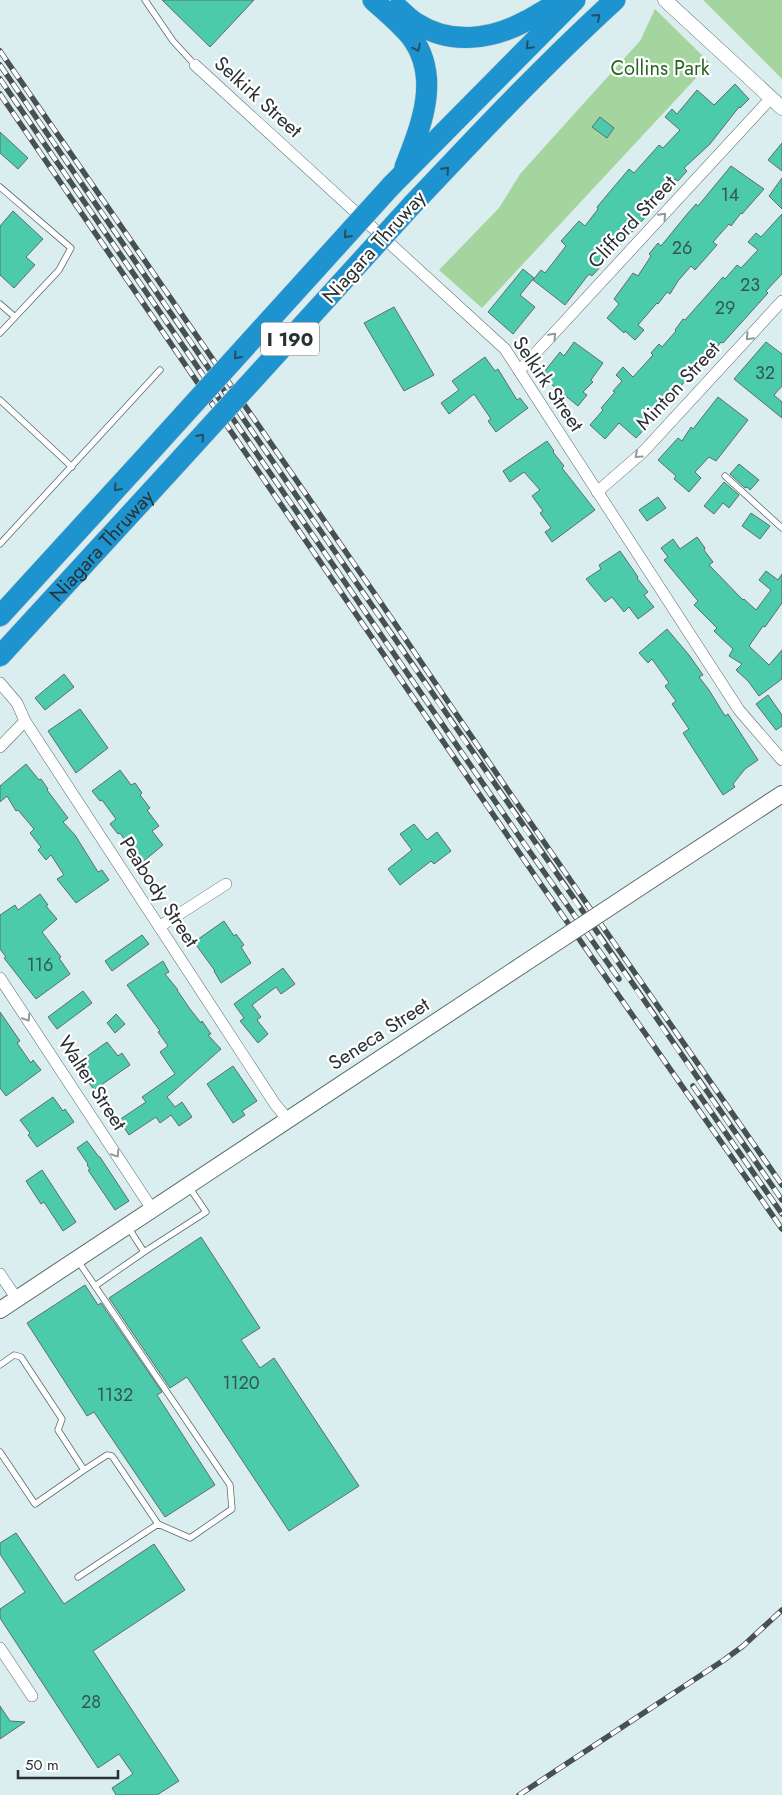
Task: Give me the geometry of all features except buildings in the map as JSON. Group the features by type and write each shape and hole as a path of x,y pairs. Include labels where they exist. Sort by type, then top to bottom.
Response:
{"highway":[{"path":"373,0 413,40 420,52 424,66 427,100 419,130 396,181"},
{"path":"390,0 414,22 427,30 456,38 474,38 511,29 565,4"},
{"name":"Niagara Thruway","path":"0,656 412,205 578,33 615,0"},
{"name":"Niagara Thruway","path":"0,616 396,181 565,4"}],"main road":[{"name":"Seneca Street","path":"0,1310 782,794"}],"street":[{"path":"665,0 782,108"},
{"name":"Selkirk Street","path":"195,65 505,349 739,710 782,761"},
{"name":"Clifford Street","path":"520,371 771,98"},
{"name":"Minton Street","path":"598,492 643,452 782,301"},
{"name":"Peabody Street","path":"0,683 17,703 25,721 275,1104 288,1120"},
{"path":"0,747 25,721"},
{"path":"160,927 226,884"},
{"name":"Walter Street","path":"0,978 152,1209"},
{"path":"0,1274 17,1299"},
{"path":"0,1648 32,1696"}],"lane":[{"path":"145,0 173,41 195,65"},
{"path":"0,187 71,248 58,270 0,333"},
{"path":"0,304 15,317"},
{"path":"0,544 160,370"},
{"path":"0,400 72,467"},
{"path":"725,476 781,526"},
{"path":"95,1286 206,1212 188,1185"},
{"path":"127,1226 144,1252"},
{"path":"0,1452 35,1504 107,1455 112,1456 158,1524 190,1538 232,1509 230,1485 77,1259"},
{"path":"0,1365 14,1355 21,1357 62,1418 58,1430 84,1470"},
{"path":"78,1577 158,1524"}],"green space":[{"path":"703,0 782,0 782,79"},
{"name":"Collins Park","path":"655,9 710,63 482,308 439,270 499,208 520,174 640,41"}],"railway":[{"path":"0,51 782,1185"},
{"path":"0,65 782,1200"},
{"path":"0,79 619,979"},
{"path":"0,94 542,886 782,1229"},
{"path":"693,1086 782,1214"},
{"path":"519,1795 724,1660 743,1646 782,1610"}]}
